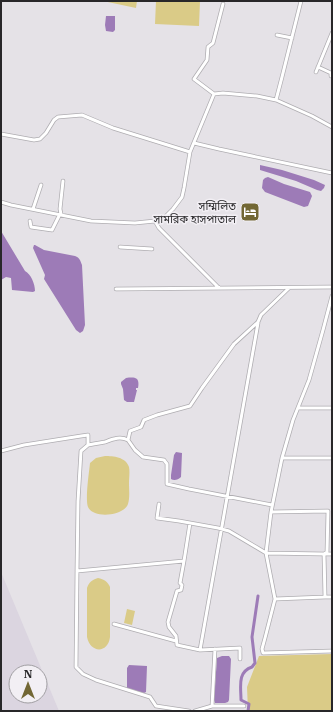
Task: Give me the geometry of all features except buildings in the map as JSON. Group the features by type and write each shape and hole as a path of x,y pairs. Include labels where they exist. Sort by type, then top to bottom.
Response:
{"street":[{"path":"276,100 301,1"},
{"path":"223,4 213,42 208,47 206,60 194,79 214,94 224,93 257,96 276,100 312,116 332,127"},
{"path":"316,72 332,33"},
{"path":"277,35 292,38"},
{"path":"318,66 331,73 331,76"},
{"path":"1,202 91,221 135,222 155,221 164,218 182,197 190,152 214,94"},
{"path":"1,134 34,140 40,139 58,117 82,115 113,128 190,152"},
{"path":"194,143 219,150 332,173"},
{"path":"30,221 32,227 52,230 60,214 63,182"},
{"path":"33,209 41,185"},
{"path":"155,221 159,228 219,288"},
{"path":"120,247 152,249"},
{"path":"116,288 332,287"},
{"path":"200,650 258,322 261,315 289,288"},
{"path":"332,296 309,380 293,420 282,458 272,504 266,553 275,599 266,638 262,648 263,653 332,651"},
{"path":"128,440 130,431 141,428 144,420 190,406 234,344 258,322"},
{"path":"298,408 332,408"},
{"path":"1,451 24,445 88,435 88,445"},
{"path":"189,711 156,706 150,696 96,680 83,674 76,667 78,501 81,451 88,445 123,438 128,440 135,450 143,457 164,460 167,464 167,484 272,504"},
{"path":"282,458 332,458"},
{"path":"159,504 157,518 229,531 266,553 332,554"},
{"path":"271,512 328,511 327,552 324,554 325,597"},
{"path":"190,523 180,583 182,585 181,590 176,591 168,622 169,627 176,636 176,646 200,650 240,648 240,659"},
{"path":"77,571 184,561"},
{"path":"275,599 332,597"},
{"path":"114,624 176,641"},
{"path":"212,706 215,649"},
{"path":"195,711 212,706 244,706"}],"shaded area":[{"path":"103,1 137,1 136,8"},
{"path":"156,1 200,1 199,26 155,24"},
{"path":"106,16 115,16 115,30 113,32 106,31"},
{"path":"260,165 314,180 325,185 324,188 321,191 317,190 296,181 260,170"},
{"path":"268,177 284,184 310,192 312,196 308,206 304,207 265,192 262,188 263,180"},
{"path":"1,231 25,271 31,277 35,291 12,290 11,278 6,277 1,280"},
{"path":"34,245 44,250 75,256 80,260 82,265 85,325 83,331 80,333 76,330 44,279 45,275 33,248"},
{"path":"126,378 136,378 138,382 134,402 127,402 124,400 121,382"},
{"path":"176,452 182,453 181,477 173,480 171,479 171,475 174,455"},
{"path":"105,456 122,459 129,467 129,496 128,504 121,511 102,514 91,511 88,507 87,498 90,463 96,458"},
{"path":"1,572 39,664 8,664 8,704 48,704 48,685 59,711 1,711"},
{"path":"98,578 106,581 110,587 110,637 109,643 103,649 95,649 87,637 87,588 91,582"},
{"path":"127,609 135,611 132,625 124,623"},
{"path":"332,654 332,711 248,711 247,687 259,656"},
{"path":"229,656 231,659 229,700 225,703 215,703 217,658"},
{"path":"129,665 147,666 146,692 144,693 127,688 127,668"}],"waterway":[{"path":"248,711 249,704 241,700 241,680 244,672 255,663 252,637 258,596"}],"place":[{"name":"সম্মিলিত সামরিক হাসপাতাল","path":"250,212"}]}
